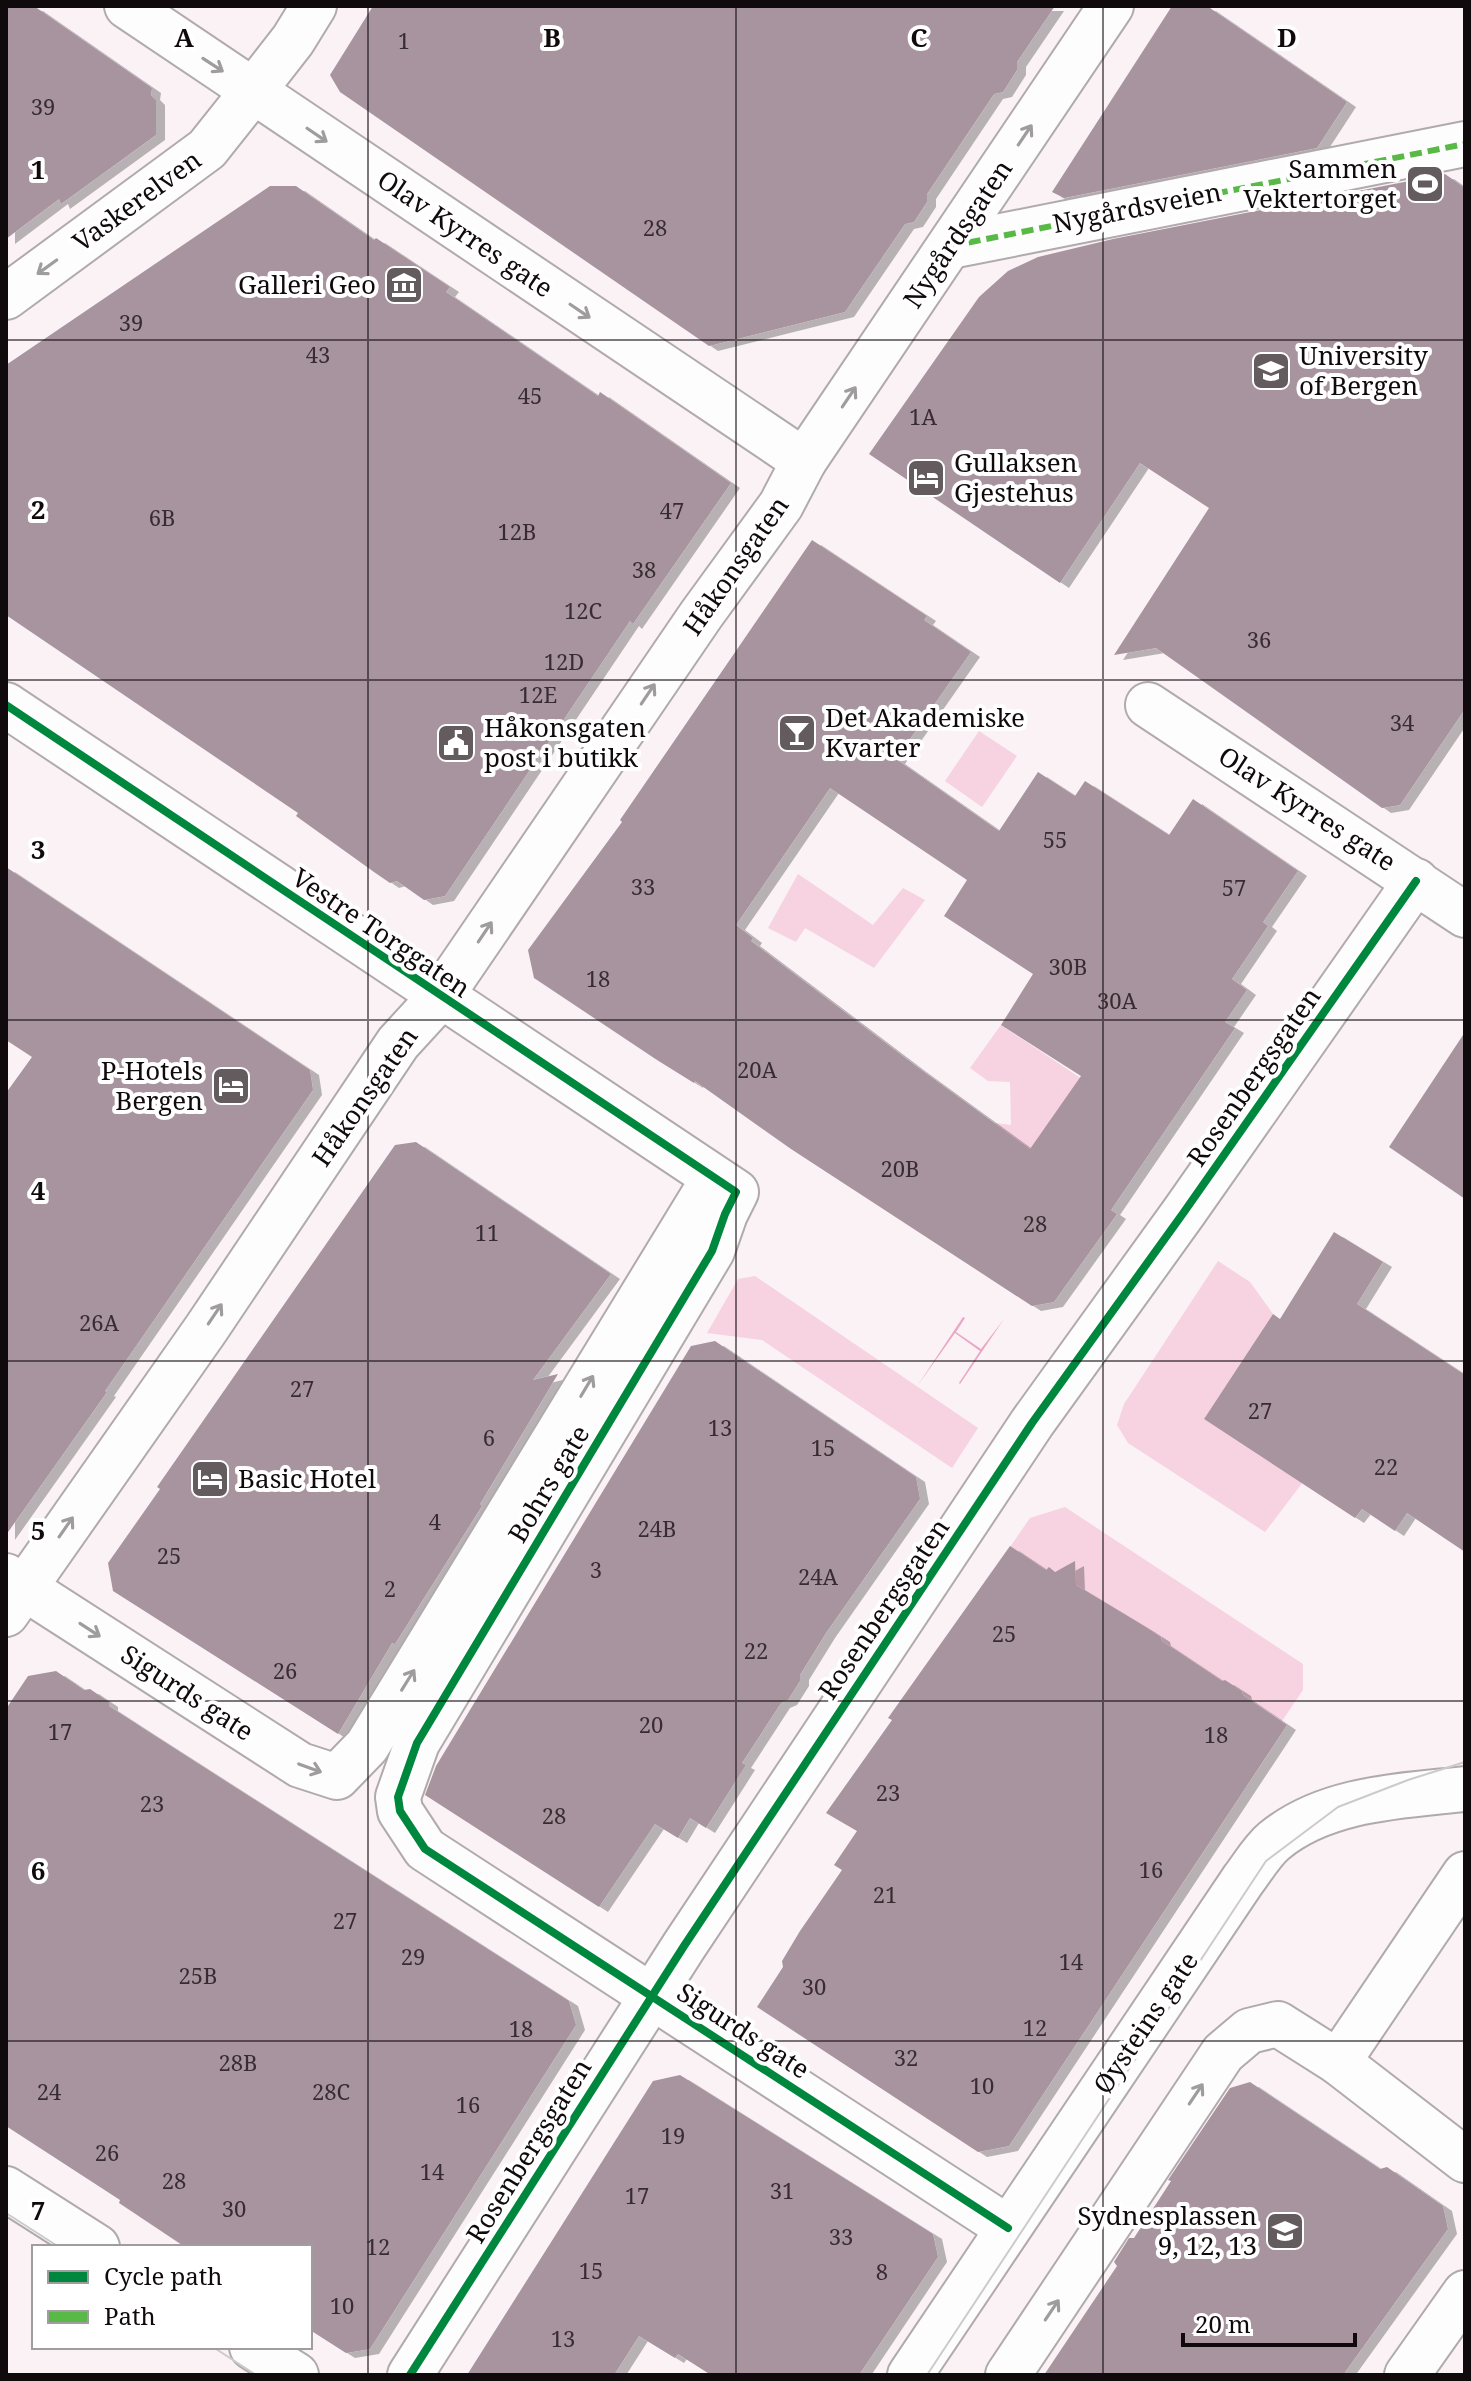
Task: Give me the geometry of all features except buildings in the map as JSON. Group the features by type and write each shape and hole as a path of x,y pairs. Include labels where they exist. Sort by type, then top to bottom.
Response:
{"main road":[{"name":"Olav Kyrres gate","path":"127,6 804,461"},
{"name":"Vaskerelven","path":"6,297 207,149 293,40 314,6"},
{"name":"Nygårdsgaten","path":"804,461 1111,6"},
{"name":"Nygårdsveien","path":"951,246 1465,144"},
{"name":"Håkonsgaten","path":"12,1593 206,1329 398,1043 441,996 701,615 781,505 804,461"},
{"name":"Vestre Torggaten","path":"6,705 725,1185"},
{"name":"Olav Kyrres gate","path":"1148,705 1465,915"},
{"name":"Rosenbergsgaten","path":"410,2375 652,1995 1032,1423 1416,881"},
{"name":"Bohrs gate","path":"367,1746 725,1185"},
{"name":"Bohrs gate","path":"398,1797 417,1743 712,1251 725,1185"},
{"name":"Sigurds gate","path":"12,1593 300,1765 337,1777 367,1746"},
{"name":"Øysteins gate","path":"910,2375 1234,1893 1271,1843 1301,1822 1331,1811 1378,1799 1465,1789"},
{"name":"Sigurds gate","path":"398,1797 400,1811 425,1849 1008,2228"},
{"path":"1338,2062 1465,1874"},
{"path":"1008,2375 1223,2053 1249,2031 1278,2024 1338,2062 1465,2160"},
{"path":"6,2189 94,2245"},
{"path":"1407,2375 1465,2293"},
{"path":"255,2349 296,2375"}],"shaded area":[{"path":"979,731 1017,756 982,807 945,781"},
{"path":"798,874 873,925 903,888 925,900 874,968 805,928 796,942 768,928"},
{"path":"1001,1025 1085,1081 1038,1138 1041,1141 1038,1152 1000,1141 995,1123 1011,1125 1010,1082 988,1081 970,1068"},
{"path":"1218,1261 1250,1282 1273,1314 1204,1419 1303,1482 1265,1532 1128,1443 1117,1425 1124,1404"},
{"path":"755,1276 978,1428 952,1468 762,1340 707,1333 738,1279"},
{"path":"963,1317 956,1332 981,1349 1004,1319 960,1384 980,1351 955,1333 918,1385"},
{"path":"1065,1507 1303,1664 1303,1690 1282,1721 1243,1695 1242,1691 1225,1681 1221,1682 1163,1642 1161,1637 1076,1589 1076,1582 1058,1570 1051,1574 1010,1547 1030,1518"}],"tram line":[{"path":"927,2375 1266,1861 1338,1807 1465,1762"},
{"path":"6,2213 56,2245"},
{"path":"216,2349 256,2375"}],"marked path":[{"path":"951,246 1465,144"}],"cycle path":[{"path":"6,705 736,1192 712,1251 417,1743 398,1797 400,1811 425,1849 1008,2228"},
{"path":"410,2375 684,1946 1032,1423 1416,881"}],"place":[{"name":"Sammen Vektertorget","path":"1425,184"},
{"name":"Galleri Geo","path":"404,285"},
{"name":"University of Bergen","path":"1271,371"},
{"name":"Gullaksen Gjestehus","path":"926,478"},
{"name":"Det Akademiske Kvarter","path":"797,733"},
{"name":"Håkonsgaten post i butikk","path":"456,743"},
{"name":"P-Hotels Bergen","path":"231,1086"},
{"name":"Basic Hotel","path":"210,1479"},
{"name":"Sydnesplassen 9, 12, 13","path":"1285,2231"}]}
